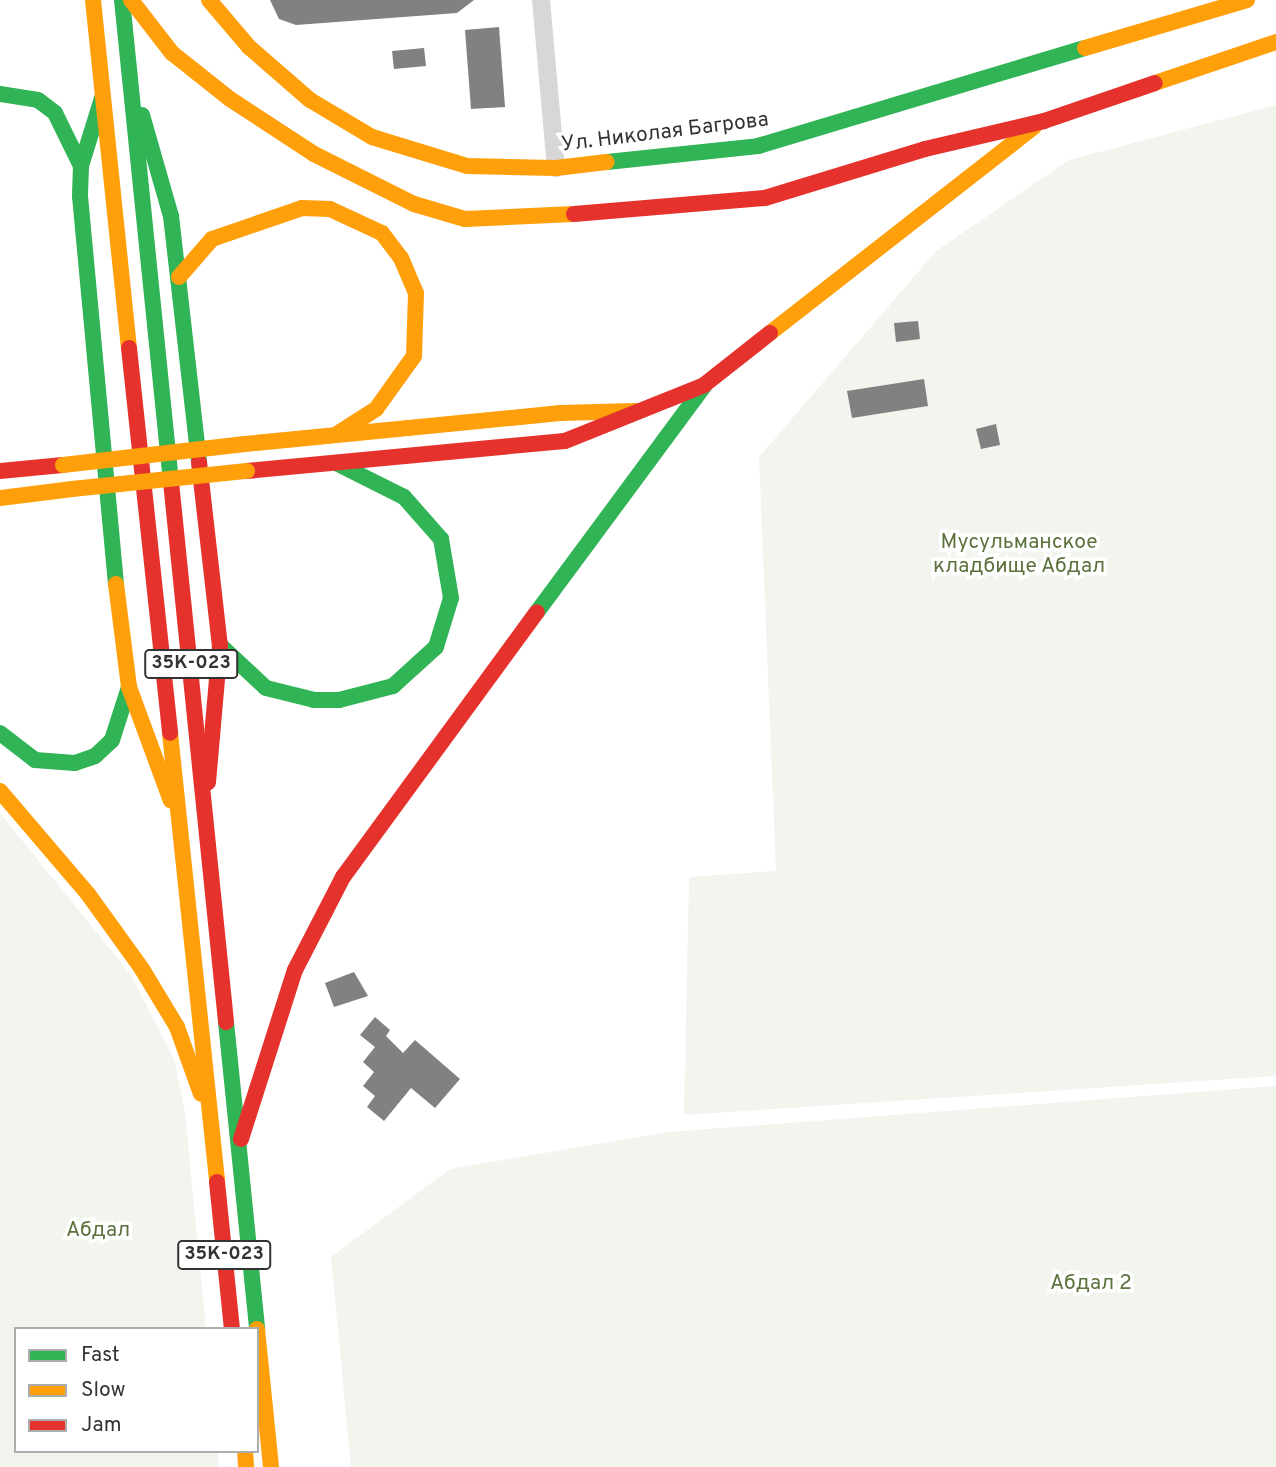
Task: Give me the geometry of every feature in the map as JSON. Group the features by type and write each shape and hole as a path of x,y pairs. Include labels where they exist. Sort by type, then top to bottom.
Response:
{"main road":[{"name":"35К-023","path":"93,0 232,1327"},
{"name":"35К-023","path":"122,0 241,1139 257,1327"},
{"path":"131,0 172,53 240,106 314,154 414,204 465,219 675,209 765,198 925,149 1044,121 1276,42"},
{"name":"Ул. Николая Багрова","path":"209,0 282,80 372,137 467,166 556,169 758,146 1247,0"},
{"path":"130,74 171,216 220,645 206,803"},
{"path":"0,94 38,100 55,113 81,166 128,687 181,829"},
{"path":"81,166 103,94"},
{"path":"241,1139 295,970 343,877 704,385 1044,121"},
{"path":"179,277 212,239 280,212 330,209 382,233 401,258 416,293 414,356 376,410 337,435"},
{"path":"1,498 247,471 565,441 704,385"},
{"path":"2,469 63,465 559,413 635,411"},
{"path":"220,645 266,688 314,700 339,700 393,686 436,647 451,598 441,539 404,497 337,463"},
{"path":"0,733 35,760 85,760 112,740 128,687"},
{"path":"0,791 88,894 142,969 177,1027 211,1120"},
{"name":"35К-023","path":"259,1349 271,1467"}],"street":[{"path":"541,0 556,169"}],"green space":[{"name":"Мусульманское кладбище Абдал","path":"1276,105 1276,1076 684,1115 689,877 776,871 759,457 936,251 1069,160"},
{"name":"Абдал","path":"0,813 131,975 174,1059 185,1112 206,1327 14,1327 14,1453 218,1453 219,1467 0,1467"},
{"name":"Абдал 2","path":"1276,1086 1276,1467 351,1467 331,1257 450,1169 669,1132"}],"building":[{"path":"270,0 474,0 457,13 296,25 279,19"},
{"path":"499,27 505,107 471,109 465,30"},
{"path":"424,48 426,66 394,69 392,51"},
{"path":"918,321 920,339 896,342 894,323"},
{"path":"924,379 928,406 852,418 847,391"},
{"path":"996,424 1000,445 981,449 976,429"},
{"path":"354,972 368,996 334,1007 325,983"},
{"path":"375,1017 390,1030 386,1036 403,1053 415,1040 460,1079 435,1108 411,1088 384,1121 367,1107 375,1096 363,1086 374,1072 363,1062 375,1047 360,1035"}],"traffic: fast":[{"path":"122,0 171,482"},
{"path":"607,162 758,146 1085,48"},
{"path":"0,94 38,100 55,113 81,166"},
{"path":"102,98 81,166 80,196 116,584"},
{"path":"142,115 171,216 199,462"},
{"path":"537,612 704,386"},
{"path":"220,645 266,688 314,700 339,700 393,686 436,647 451,598 441,539 404,497 338,464"},
{"path":"0,733 35,760 75,763 95,756 112,740 129,687"},
{"path":"226,1022 257,1327"}],"traffic: slow":[{"path":"93,0 129,348"},
{"path":"131,0 172,53 230,99 314,154 414,204 465,219 574,214"},
{"path":"209,0 249,47 310,100 372,137 467,166 556,168 607,162"},
{"path":"1085,48 1247,0"},
{"path":"1155,83 1276,42"},
{"path":"770,333 1034,127"},
{"path":"179,277 212,239 302,208 330,209 382,233 401,258 416,293 414,356 376,409 337,434"},
{"path":"245,444 560,413 635,411"},
{"path":"63,465 245,444"},
{"path":"72,489 247,471"},
{"path":"0,498 72,489"},
{"path":"116,584 129,687 171,801"},
{"path":"170,733 217,1182"},
{"path":"0,791 88,894 142,969 177,1027 201,1094"},
{"path":"259,1349 271,1467"},
{"path":"245,1453 246,1467"}],"traffic: jam":[{"path":"574,214 765,198 925,149 1044,121 1155,83"},
{"path":"247,471 565,441 704,385 770,333"},
{"path":"129,348 170,733"},
{"path":"199,462 220,645 208,782"},
{"path":"0,471 63,465"},
{"path":"171,482 226,1022"},
{"path":"241,1139 295,970 343,877 537,612"},
{"path":"217,1182 232,1327"}]}
